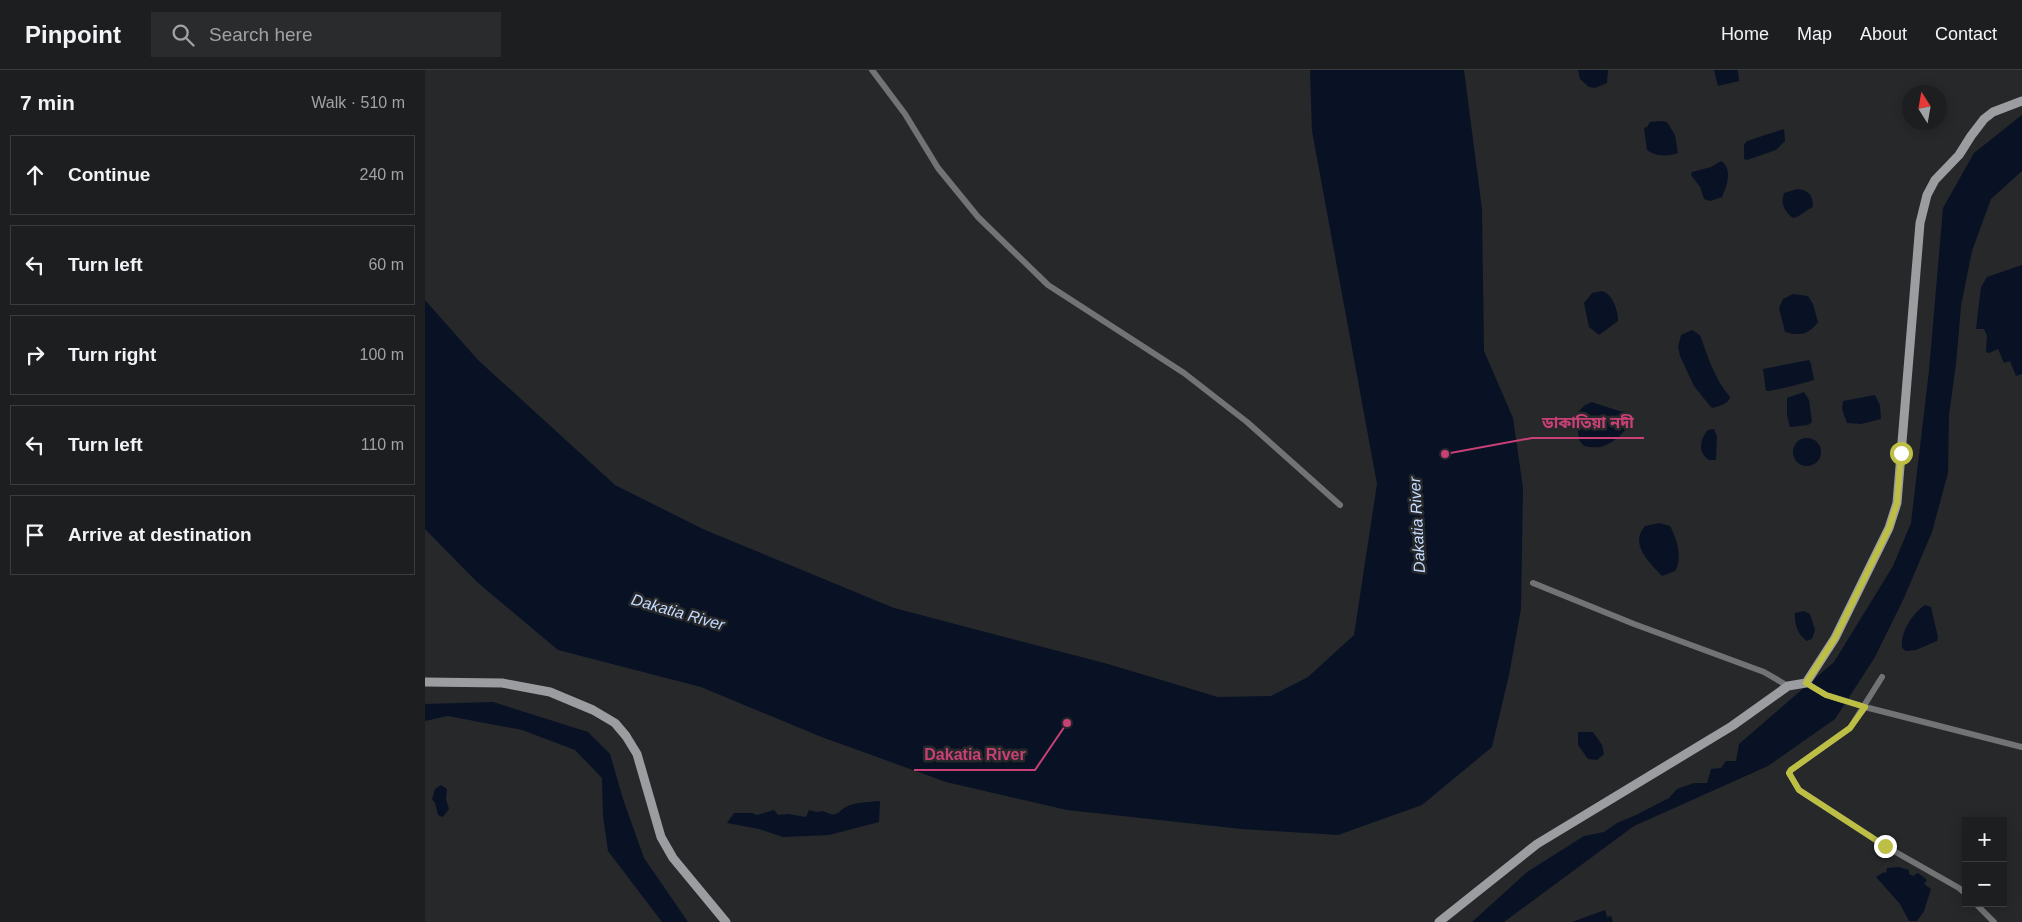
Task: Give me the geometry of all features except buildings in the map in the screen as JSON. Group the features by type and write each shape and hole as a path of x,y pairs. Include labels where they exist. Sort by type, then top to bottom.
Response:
{"main road":[{"path":"1439,922 1537,844 1732,726 1788,686 1806,683 1835,638 1889,528 1897,503 1920,223 1927,195 1935,180 1959,155 1984,119 1993,112 2022,101"},
{"path":"425,682 502,683 551,692 593,710 615,723 637,754 661,837 673,858 726,922"}],"street":[{"path":"872,70 905,114 938,168 977,217 1048,285 1184,373 1247,422 1340,505"},
{"path":"1533,583 1634,624 1764,672 1788,686"},
{"path":"1882,677 1865,707 1850,728 1789,773 1799,790 1885,846 1962,891"},
{"path":"1806,683 1826,695 1865,707 2022,747"},
{"path":"1979,907 1994,922"}],"water":[{"path":"1310,70 1464,70 1482,209 1484,351 1513,418 1523,488 1521,609 1509,675 1492,747 1422,805 1338,835 1242,829 1067,810 946,782 819,736 701,687 558,650 477,582 425,529 425,300 478,360 615,485 705,530 894,608 1108,664 1218,697 1271,696 1308,677 1354,635 1377,484 1312,131"},
{"path":"1578,70 1608,70 1607,83 1595,88 1589,87 1580,79"},
{"path":"1714,70 1738,70 1739,81 1718,86"},
{"path":"2022,115 2022,171 1991,199 1972,251 1961,306 1949,415 1948,473 1932,532 1904,598 1875,657 1835,719 1768,766 1634,826 1504,922 1472,922 1527,872 1584,836 1604,832 1617,823 1669,798 1677,789 1694,783 1707,783 1711,769 1721,768 1726,761 1736,761 1739,744 1834,662 1893,566 1911,523 1929,371 1943,208 1974,153"},
{"path":"1650,122 1667,122 1675,135 1678,153 1661,155 1653,154 1647,150 1644,128"},
{"path":"1784,129 1785,141 1776,150 1747,160 1744,159 1744,145 1747,141"},
{"path":"1721,161 1725,164 1728,173 1724,193 1722,197 1710,201 1704,199 1700,187 1691,175 1692,172 1711,167"},
{"path":"1797,189 1810,194 1813,207 1793,218 1784,207 1783,197 1784,193"},
{"path":"2022,265 2022,374 2016,376 2010,361 2004,363 1998,349 1989,353 1986,352 1987,336 1984,329 1976,329 1981,287 1987,277"},
{"path":"1602,291 1612,299 1618,321 1599,335 1589,327 1584,303 1592,293"},
{"path":"1793,294 1808,296 1813,304 1818,322 1807,332 1795,334 1785,332 1779,308 1783,299"},
{"path":"1692,330 1700,335 1716,375 1730,397 1726,403 1712,408 1710,406 1694,386 1680,356 1678,347 1681,335"},
{"path":"1809,360 1814,380 1766,391 1763,369"},
{"path":"1804,392 1809,400 1812,422 1808,425 1790,427 1787,415 1787,398"},
{"path":"1875,395 1880,405 1881,419 1861,424 1847,423 1842,409 1843,401"},
{"path":"1592,402 1619,411 1629,412 1630,417 1629,423 1622,434 1611,443 1600,447 1584,446 1579,440 1576,414 1585,405"},
{"path":"1714,429 1717,437 1716,460 1709,460 1705,457 1701,445 1703,437 1708,430"},
{"path":"1807,438 1817,442 1821,452 1817,462 1807,466 1797,462 1793,452 1797,442"},
{"path":"1659,523 1670,526 1677,543 1679,555 1675,571 1662,576 1647,559 1640,546 1639,539 1645,526"},
{"path":"1925,605 1931,607 1938,637 1937,641 1916,650 1906,651 1902,648 1905,630 1911,618"},
{"path":"1804,611 1810,614 1815,630 1812,639 1807,641 1797,629 1795,621 1795,613"},
{"path":"493,702 588,732 610,754 623,799 644,858 688,922 662,922 608,851 603,816 602,778 575,750 522,730 448,716 425,721 425,704"},
{"path":"1578,732 1593,732 1602,745 1604,754 1597,760 1588,759 1578,745"},
{"path":"441,785 447,789 446,799 449,809 443,817 438,815 432,799 435,789"},
{"path":"880,801 879,822 829,835 783,837 759,829 727,823 734,813 752,813 757,815 774,810 778,815 788,814 806,817 809,810 835,814 851,805"},
{"path":"1899,867 1909,870 1909,874 1913,876 1918,873 1927,880 1924,884 1931,889 1924,911 1917,921 1909,921 1900,904 1876,877 1884,872 1886,873 1887,868"},
{"path":"1605,910 1607,917 1611,916 1613,922 1572,922"}],"place":[{"name":"ডাকাতিয়া নদী","path":"1445,454"},
{"name":"Dakatia River","path":"1067,723"}],"route":[{"path":"1885,846 1799,790 1789,773 1850,728 1865,707 1826,695 1806,683 1835,638 1889,528 1897,503 1901,453"}]}
